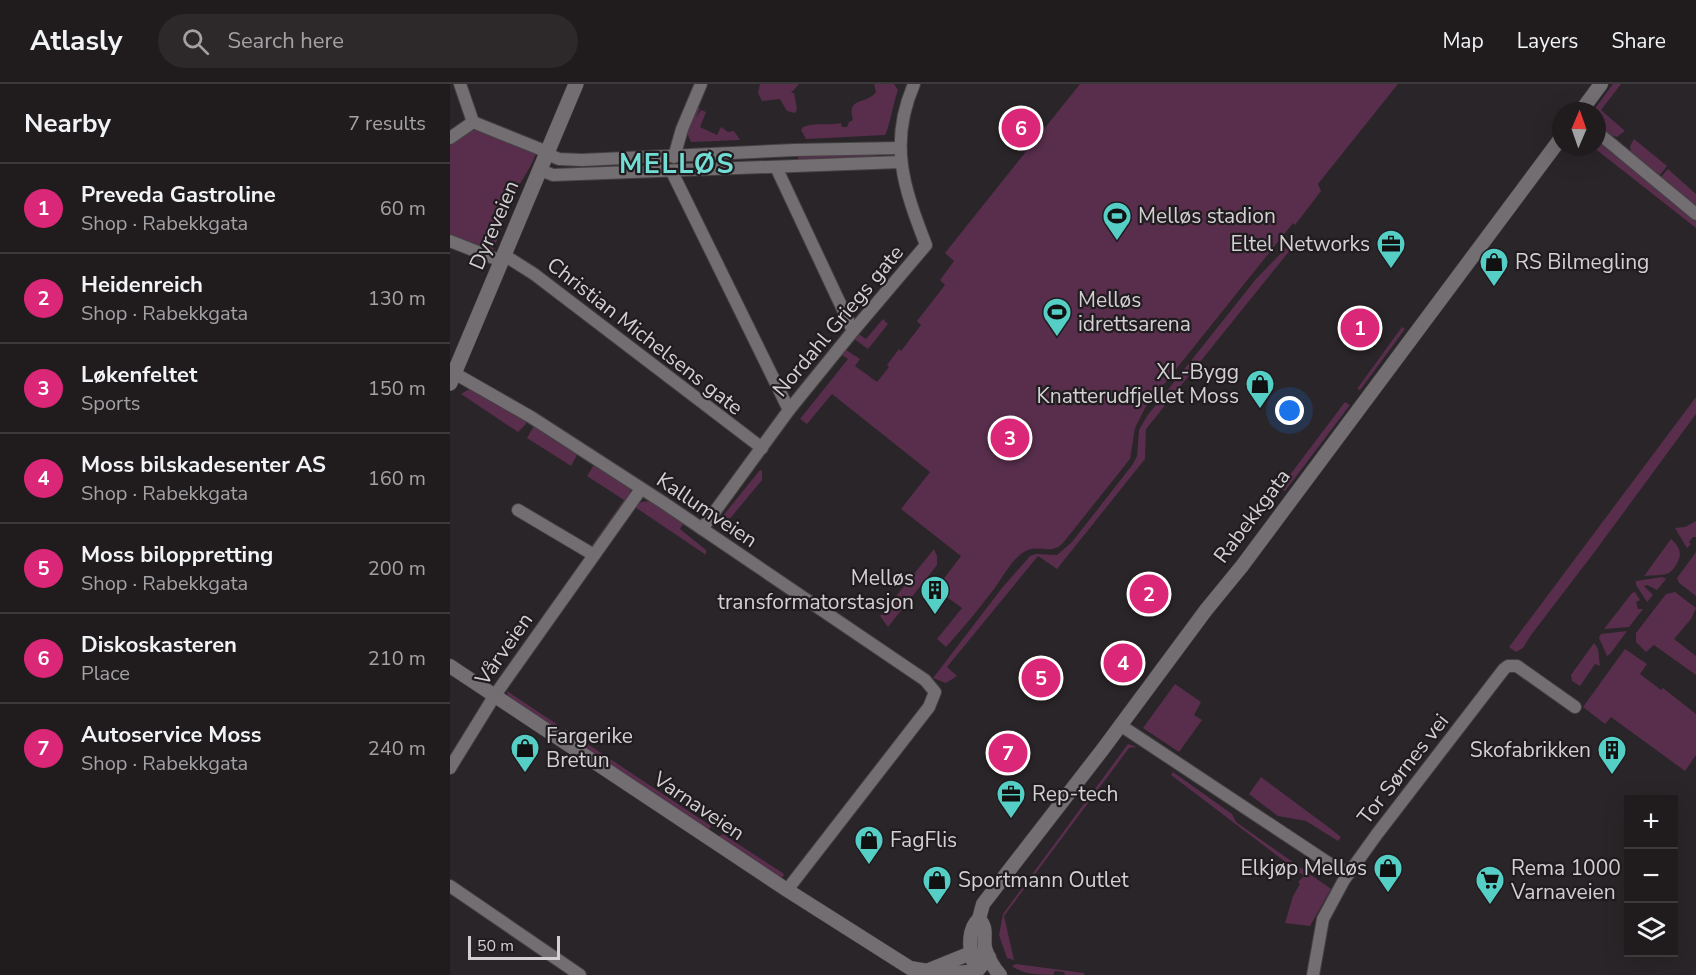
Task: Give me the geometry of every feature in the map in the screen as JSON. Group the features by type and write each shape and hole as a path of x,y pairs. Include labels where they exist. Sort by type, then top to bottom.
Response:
{"main road":[{"name":"Dyreveien","path":"451,378 540,170 544,152 576,84"}],"street":[{"path":"460,84 473,122 559,159 899,148"},
{"path":"674,157 682,129 701,84"},
{"name":"Nordahl Griegs gate","path":"702,529 789,410 926,245 910,204 900,162 899,148 903,119 914,84"},
{"path":"1587,102 1600,84"},
{"path":"450,138 473,122"},
{"path":"1606,139 1696,214"},
{"name":"Rabekkgata","path":"979,919 983,904 1552,150"},
{"path":"540,170 553,176 900,162"},
{"path":"776,167 853,331"},
{"path":"672,172 789,410"},
{"name":"Christian Michelsens gate","path":"450,241 502,258 534,274 762,448"},
{"name":"Kallumveien","path":"451,378 531,417 925,680 935,692 929,707 787,890"},
{"name":"Vårveien","path":"450,768 495,695 641,489"},
{"path":"518,510 594,555"},
{"name":"Varnaveien","path":"450,666 787,890 910,968 930,973 979,973"},
{"name":"Tor Sørnes vei","path":"1313,975 1323,919 1349,873 1504,669 1508,666 1517,666 1575,707"},
{"path":"1120,725 1327,862 1349,873"},
{"path":"450,886 580,975"},
{"path":"979,973 971,953 972,925 979,919 985,926 985,947 988,957 999,975"},
{"path":"930,973 971,953 988,957"},
{"path":"979,973 988,957"}],"shaded area":[{"path":"760,84 799,84 791,93 794,93 797,109 795,113 787,111 780,99 762,101 758,93"},
{"path":"874,84 894,84 898,90 885,135 806,139 801,130 803,127 841,123 842,127 847,127 853,120 852,107 876,92"},
{"name":"Melløs idrettsarena","path":"1080,84 1398,84 1318,184 1321,191 1295,225 1293,223 1145,408 1135,428 1130,459 1063,543 1054,549 1034,549 1020,555 983,604 946,647 937,639 962,608 936,589 961,556 901,509 930,472 832,394 807,424 800,419 848,359 839,353 843,348 860,359 855,366 877,382 899,349 901,351 921,325 917,321 945,285 940,280 954,261 945,253"},
{"path":"1613,84 1621,84 1606,104 1600,102"},
{"path":"700,108 696,118 701,110 706,112 700,127 717,135 721,127 728,132 734,131 740,140 691,142 687,133"},
{"path":"1606,114 1625,131 1617,137 1606,131"},
{"path":"478,127 536,154 509,204 491,253 450,236 450,143 470,128"},
{"path":"1634,139 1667,166 1659,176 1631,152 1630,146"},
{"path":"1606,147 1696,221 1696,228 1604,156"},
{"path":"876,152 877,157 798,160 798,155"},
{"path":"1668,169 1696,194 1696,207 1661,177"},
{"path":"1292,242 1295,244 1146,429 1145,459 1057,569 1038,556 947,667 957,676 946,683 933,678 1002,588 1030,556 1057,555 1072,542 1133,464 1137,456 1139,430 1147,416 1256,279"},
{"path":"883,319 888,324 868,349 853,338 857,333 866,339"},
{"path":"1402,327 1405,329 1360,390 1357,389"},
{"path":"471,388 526,419 526,424 518,432 461,394"},
{"path":"1696,397 1696,414 1523,648 1516,652 1509,647"},
{"path":"1345,402 1350,405 1285,491 1280,488"},
{"path":"534,426 578,453 571,466 527,438"},
{"path":"594,465 630,487 631,496 593,548 590,548 624,500 587,476"},
{"path":"760,470 762,480 728,521 722,517"},
{"path":"652,501 684,523 680,529 706,550 706,555 635,507 641,502"},
{"path":"1696,521 1696,537 1693,537 1687,548 1675,528 1685,527"},
{"path":"1671,539 1677,545 1680,554 1674,568 1666,574 1644,576"},
{"path":"934,549 937,565 888,627 880,616"},
{"path":"1696,552 1696,596 1679,583 1677,578"},
{"path":"1662,577 1666,579 1657,590 1647,585 1644,586 1653,595 1647,602 1636,585 1636,581"},
{"path":"1635,592 1640,600 1636,602 1638,609 1643,609 1629,627 1604,629 1632,593"},
{"path":"1675,592 1696,608 1691,619 1674,639 1696,656 1696,675 1654,645 1646,652 1636,642 1636,633 1666,594"},
{"path":"1627,631 1607,656 1599,638 1601,634"},
{"path":"1594,643 1598,649 1600,666 1595,664 1580,686 1572,681 1571,675"},
{"path":"1625,649 1647,664 1640,674 1661,690 1663,688 1696,714 1696,755 1685,771 1611,717 1605,724 1583,707"},
{"path":"1175,684 1201,702 1194,715 1202,720 1179,752 1143,728"},
{"path":"507,691 558,727 555,728 508,697"},
{"path":"565,729 711,826 709,829 563,734"},
{"path":"1128,744 1137,747 1129,748 1004,916 1014,960 1007,958 999,935 1003,914"},
{"path":"1173,772 1232,814 1236,822 1331,889 1310,926 1285,923 1293,896 1300,884 1298,882 1304,876 1171,775"},
{"path":"1261,777 1341,837 1338,841 1306,821 1278,816 1249,794"},
{"path":"723,834 784,874 783,877 719,836"},
{"path":"1016,964 1084,973 1084,975 1065,975 1064,972 1055,971 1053,975 1032,974 1012,966"}],"place":[{"name":"Diskoskasteren","path":"1021,128"},
{"name":"Melløs stadion","path":"1117,242"},
{"name":"Eltel Networks","path":"1391,270"},
{"name":"RS Bilmegling","path":"1494,288"},
{"name":"Preveda Gastroline","path":"1360,328"},
{"name":"Melløs idrettsarena","path":"1057,338"},
{"name":"XL-Bygg Knatterudfjellet Moss","path":"1260,410"},
{"name":"Løkenfeltet","path":"1010,438"},
{"name":"Heidenreich","path":"1149,594"},
{"name":"Melløs transformatorstasjon","path":"935,616"},
{"name":"Moss bilskadesenter AS","path":"1123,663"},
{"name":"Moss biloppretting","path":"1041,678"},
{"name":"Autoservice Moss","path":"1008,753"},
{"name":"Fargerike Bretun","path":"525,774"},
{"name":"Skofabrikken","path":"1612,776"},
{"name":"Rep-tech","path":"1011,820"},
{"name":"FagFlis","path":"869,866"},
{"name":"Elkjøp Melløs","path":"1388,894"},
{"name":"Sportmann Outlet","path":"937,906"},
{"name":"Rema 1000 Varnaveien","path":"1490,906"}],"district":[{"name":"MELLØS","path":"677,164"}]}
